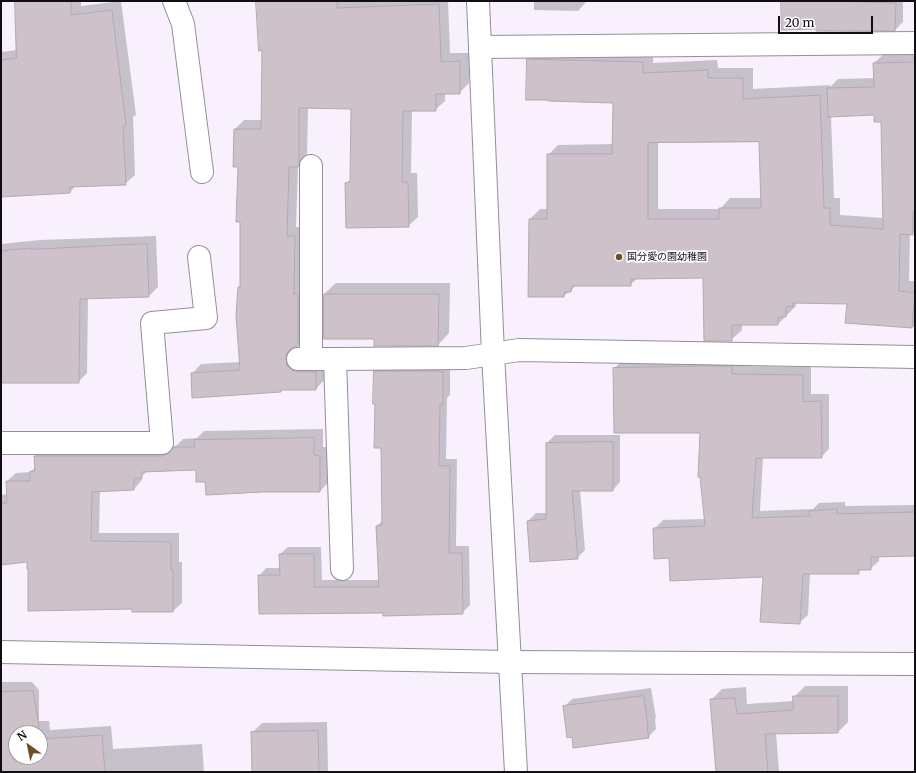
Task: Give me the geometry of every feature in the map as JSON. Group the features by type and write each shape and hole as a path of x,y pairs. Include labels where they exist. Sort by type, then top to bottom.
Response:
{"street":[{"path":"174,1 183,24 202,172"},
{"path":"478,1 493,354 516,772"},
{"path":"480,47 915,43"},
{"path":"311,166 304,359 466,358 519,350 915,357"},
{"path":"1,443 162,443 152,323 206,318 199,257"},
{"path":"335,359 342,569"},
{"path":"1,652 510,662 915,664"}],"building":[{"path":"15,1 71,1 71,15 112,10 126,125 123,126 126,185 70,187 70,193 1,197 1,60 16,58"},
{"path":"256,1 337,1 337,8 439,4 441,62 460,61 460,94 436,94 436,111 403,111 402,182 408,182 409,227 346,228 345,183 350,182 351,109 299,108 299,164 298,167 289,167 287,236 295,236 294,294 298,294 298,346 291,348 287,353 286,359 287,366 292,370 298,372 316,372 316,390 281,390 281,392 192,398 191,373 240,370 236,315 238,287 240,287 240,222 236,222 238,167 233,167 234,129 261,129 262,50 259,51"},
{"path":"781,1 896,3 895,31 816,31 816,29 782,30"},
{"path":"527,59 643,62 643,73 708,70 708,78 743,78 743,99 820,95 824,208 830,208 830,225 883,229 881,122 874,122 874,115 828,117 827,88 874,87 873,63 915,62 915,211 913,211 913,235 900,234 899,291 915,293 912,328 845,323 847,304 793,303 793,306 786,307 786,317 778,317 778,325 732,325 732,341 704,341 703,278 631,279 631,286 572,286 571,292 564,292 564,297 528,297 529,219 547,219 547,154 612,154 613,103 526,100","holes":["759,142 761,208 719,208 719,219 648,219 648,143"]},
{"path":"147,244 149,297 80,299 79,383 1,383 1,251 31,248"},
{"path":"324,294 439,294 438,346 374,346 374,339 324,339"},
{"path":"732,366 732,374 803,375 803,402 821,401 822,458 756,458 752,518 810,516 809,511 837,509 837,514 915,512 915,556 871,557 871,570 858,570 859,574 803,574 800,624 760,622 763,577 670,581 669,558 654,559 653,528 705,526 700,477 698,477 700,433 614,433 613,368"},
{"path":"374,371 443,372 443,404 440,404 439,466 450,466 449,553 462,553 463,614 383,616 383,613 259,614 258,575 280,575 279,554 314,554 314,587 379,587 376,526 382,525 381,448 374,448"},
{"path":"314,438 314,455 320,456 320,492 262,492 206,495 205,482 196,482 196,470 142,472 142,478 134,478 134,490 92,492 91,541 171,542 173,612 132,612 132,609 28,611 27,562 1,565 1,503 7,503 6,481 30,481 30,471 35,471 34,456 162,456 169,453 173,447 195,447 194,440"},
{"path":"613,442 613,491 572,491 578,559 530,562 527,521 546,519 546,443"},
{"path":"33,691 39,725 8,725 8,765 48,765 48,739 102,735 105,772 1,772 1,692"},
{"path":"644,696 649,738 573,748 572,737 567,738 563,706"},
{"path":"793,696 838,696 838,733 765,734 768,772 716,772 710,699 735,698 737,714 793,710"},
{"path":"318,731 319,772 252,772 251,732"}],"place":[{"name":"国分愛の園幼稚園","path":"619,257"}]}
